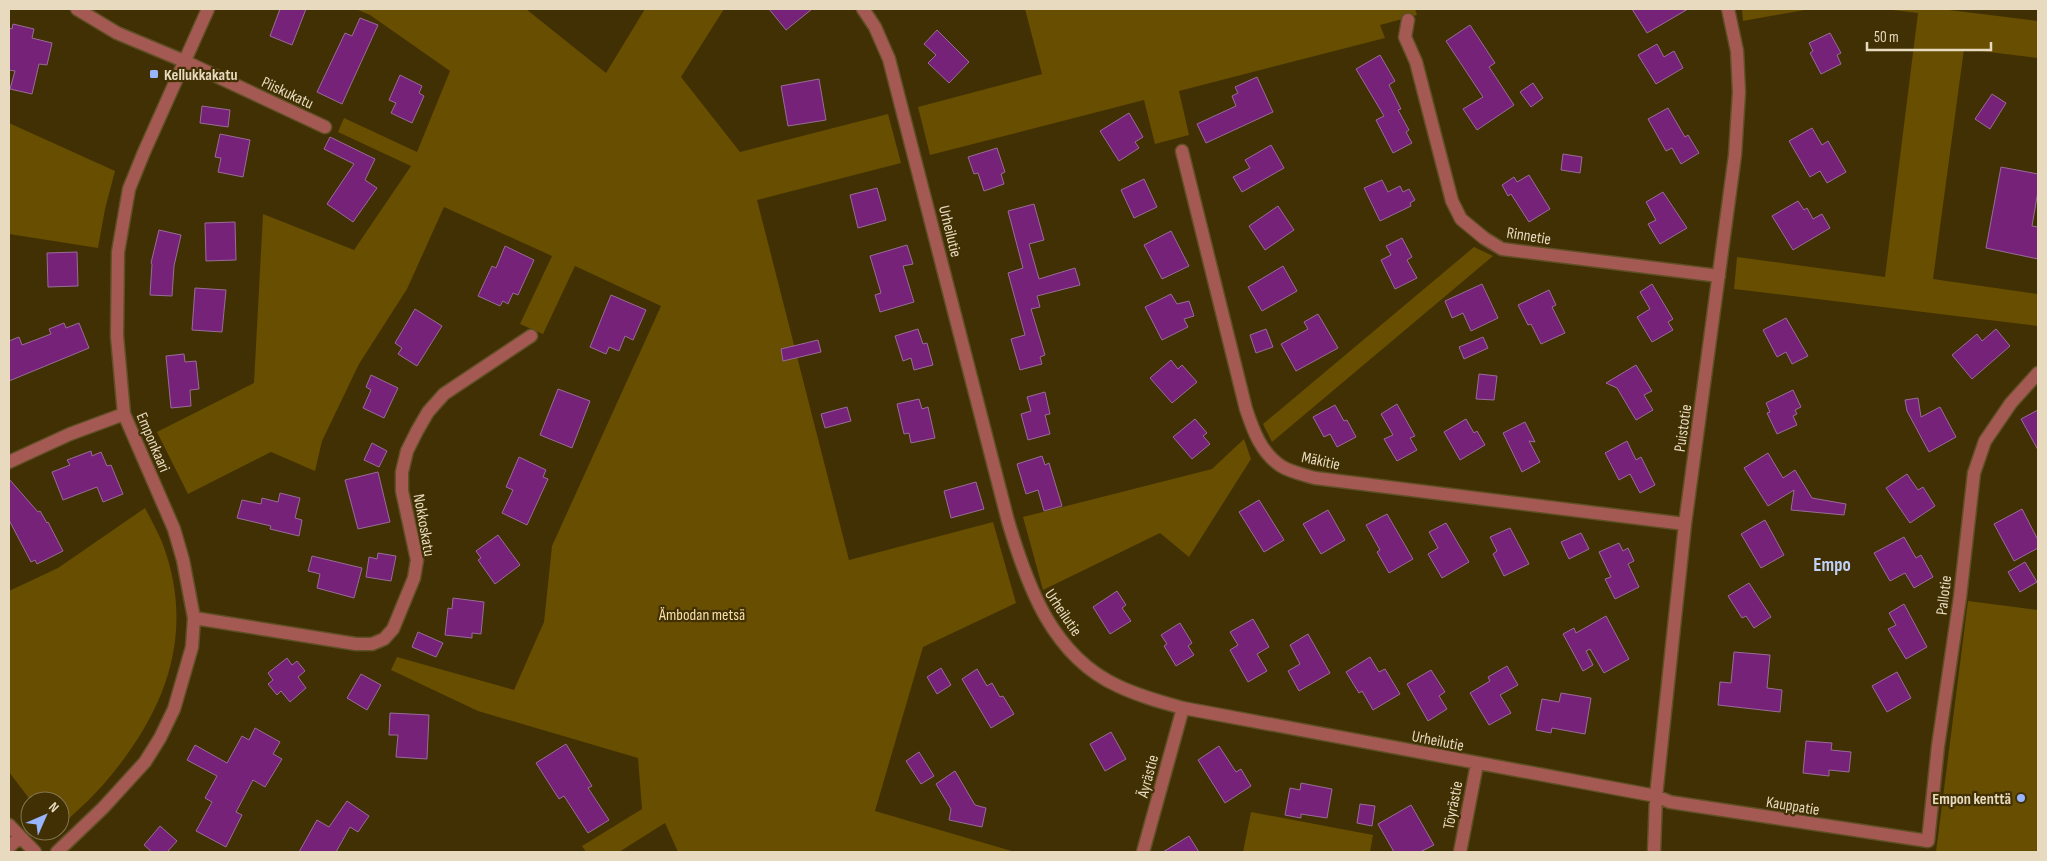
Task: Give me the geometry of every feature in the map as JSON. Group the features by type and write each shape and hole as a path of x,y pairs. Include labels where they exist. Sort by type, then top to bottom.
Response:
{"street":[{"name":"Piiskukatu","path":"77,9 117,33 184,61 324,127"},
{"name":"Emponkaari","path":"57,852 125,785 145,762 160,738 174,709 192,647 194,618 183,560 174,529 124,414 117,336 118,252 130,189 144,152 208,9"},
{"name":"Urheilutie","path":"863,9 875,27 890,59 1020,562 1032,595 1064,643 1088,667 1117,686 1183,708 1656,796"},
{"name":"Puistotie","path":"1654,852 1656,796 1685,524 1735,155 1739,92 1737,51 1728,9"},
{"name":"Rinnetie","path":"1408,20 1405,37 1416,62 1452,201 1461,219 1484,238 1502,249 1719,276"},
{"name":"Mäkitie","path":"1182,152 1246,409 1254,432 1264,450 1281,467 1315,478 1685,524"},
{"name":"Nokkoskatu","path":"194,618 356,644 372,644 384,639 392,629 414,578 417,560 402,491 402,472 410,445 428,412 444,394 531,336"},
{"name":"Pallotie","path":"1928,841 1940,737 1960,598 1974,473 1985,441 2011,403 2038,372"},
{"path":"9,462 70,434 124,414"},
{"name":"Äyrästie","path":"1144,852 1183,708"},
{"name":"Töyrästie","path":"1460,852 1477,764"},
{"name":"Kauppatie","path":"1656,796 1670,802 1928,841"},
{"path":"9,824 20,837 9,846"},
{"path":"24,841 35,852"}],"green space":[{"name":"Ämbodan metsä","path":"356,9 526,9 606,73 645,9 724,9 681,77 740,152 888,114 901,163 757,200 849,560 993,522 1016,603 923,647 875,811 1015,852 678,852 665,823 619,852 586,852 582,846 642,809 638,758 478,711 391,670 397,657 514,690 544,622 552,546 661,306 575,266 543,334 520,324 552,256 444,207 407,289 359,364 322,441 315,471 271,452 188,494 157,432 254,383 263,214 354,250 411,166 338,132 344,118 417,152 450,71 370,15"},
{"path":"1025,9 1415,9 1417,15 1380,25 1385,38 1179,91 1189,135 1155,144 1144,100 930,155 918,107 1042,74"},
{"path":"1742,9 1810,9 1743,21"},
{"path":"1884,9 1941,9 2038,21 2038,58 1964,49 1933,279 2038,294 2038,326 1734,289 1737,257 1885,277 1918,13"},
{"path":"9,123 115,171 105,209 98,248 9,234"},
{"path":"1474,247 1493,256 1272,442 1263,424"},
{"path":"1244,439 1251,459 1189,557 1160,533 1043,590 1023,517 1212,469"},
{"path":"145,508 162,542 172,575 176,607 175,638 170,668 160,697 146,725 129,752 108,779 70,817 70,791 23,791 9,772 9,591 58,568"},
{"path":"1968,601 2038,610 2038,852 1936,852"},
{"path":"1251,812 1373,835 1370,852 1243,852"}],"building":[{"path":"280,9 306,9 292,45 270,36"},
{"path":"769,9 812,9 786,30"},
{"path":"1632,9 1688,9 1647,33"},
{"path":"360,18 378,25 342,104 317,92 345,33 352,36"},
{"path":"13,24 34,29 32,38 52,43 47,65 39,64 32,94 10,89 15,71 9,70 9,28 12,29"},
{"path":"1470,25 1495,63 1489,67 1514,105 1477,130 1463,109 1483,97 1446,41"},
{"path":"937,30 969,62 949,83 928,63 936,55 924,44"},
{"path":"1830,33 1841,53 1837,55 1841,64 1821,74 1810,53 1813,51 1809,43"},
{"path":"1657,44 1664,57 1674,51 1683,68 1656,84 1638,55"},
{"path":"1380,55 1395,81 1389,85 1401,109 1398,110 1409,130 1406,132 1412,143 1393,153 1376,120 1384,116 1356,69"},
{"path":"400,75 422,86 419,93 424,96 412,123 391,113 396,103 389,100"},
{"path":"1257,77 1273,112 1206,143 1197,124 1236,106 1232,96 1238,93 1235,87"},
{"path":"819,79 826,120 788,126 781,86"},
{"path":"1533,83 1543,98 1531,107 1520,92"},
{"path":"1992,94 2006,103 1990,129 1975,119"},
{"path":"202,106 230,110 228,127 200,123"},
{"path":"1668,108 1685,137 1688,135 1699,153 1681,164 1672,148 1666,151 1648,119"},
{"path":"1129,113 1143,137 1135,142 1139,148 1119,161 1100,131"},
{"path":"1812,128 1822,145 1828,141 1846,172 1827,183 1820,171 1810,177 1789,141"},
{"path":"220,134 250,140 243,177 218,172 221,158 215,157"},
{"path":"330,137 375,159 365,180 377,188 353,222 327,204 354,164 324,149"},
{"path":"1271,145 1284,168 1242,192 1233,177 1250,168 1245,160"},
{"path":"997,148 1005,172 1001,174 1004,184 984,191 978,173 974,174 968,157"},
{"path":"1563,154 1582,157 1580,173 1561,170"},
{"path":"2001,167 2038,174 2038,191 2032,226 2038,227 2038,259 1986,248"},
{"path":"1529,175 1550,209 1529,222 1511,194 1508,196 1502,185 1514,177 1517,182"},
{"path":"1144,179 1157,207 1134,218 1121,190"},
{"path":"1382,180 1388,192 1400,186 1403,192 1409,189 1415,200 1410,203 1411,206 1380,221 1364,188"},
{"path":"877,188 886,220 858,228 850,195"},
{"path":"1663,192 1687,228 1660,244 1648,224 1656,220 1646,202"},
{"path":"1798,201 1804,210 1807,208 1813,219 1822,214 1830,228 1793,250 1772,216"},
{"path":"1034,204 1044,240 1029,244 1039,279 1075,268 1080,285 1037,296 1040,307 1031,309 1045,355 1040,357 1042,364 1020,370 1011,339 1025,335 1008,273 1023,268 1008,211"},
{"path":"1278,206 1294,230 1265,250 1249,226"},
{"path":"235,222 236,260 206,261 205,223"},
{"path":"159,230 181,235 174,266 172,296 150,295 151,263"},
{"path":"1171,231 1189,266 1162,279 1144,245"},
{"path":"1402,238 1412,257 1407,260 1417,278 1395,289 1381,260 1391,255 1386,246"},
{"path":"907,245 913,264 903,266 914,302 880,312 875,295 881,293 870,256"},
{"path":"505,246 534,260 518,295 513,293 508,304 503,301 500,306 478,296 492,266 496,268"},
{"path":"77,252 78,286 48,287 47,253"},
{"path":"1283,266 1297,291 1262,311 1248,287"},
{"path":"1482,284 1498,318 1471,331 1463,313 1452,318 1445,301"},
{"path":"1652,284 1673,319 1668,322 1673,330 1652,342 1637,317 1650,309 1640,292"},
{"path":"195,288 226,290 222,332 192,330"},
{"path":"1549,290 1556,305 1552,307 1565,333 1541,344 1531,324 1528,325 1518,305"},
{"path":"1171,294 1177,304 1189,301 1194,316 1184,319 1188,327 1162,340 1145,307"},
{"path":"611,295 646,310 633,340 625,336 619,351 609,347 606,354 590,347"},
{"path":"415,309 442,326 417,366 398,354 402,348 395,343"},
{"path":"1318,314 1338,348 1296,371 1281,344 1308,329 1304,322"},
{"path":"1786,318 1808,356 1792,364 1786,352 1777,357 1763,330"},
{"path":"64,323 66,328 79,323 89,348 9,381 9,341 19,337 22,345 51,334 49,329"},
{"path":"918,329 923,344 927,343 933,365 914,370 911,358 903,361 895,336"},
{"path":"1266,329 1273,347 1256,353 1250,335"},
{"path":"1996,329 2010,346 1972,379 1952,355 1977,334 1982,341"},
{"path":"1483,337 1488,348 1464,359 1459,347"},
{"path":"818,340 821,352 783,361 781,349"},
{"path":"184,354 185,362 196,361 199,389 190,390 191,406 171,408 166,356"},
{"path":"1171,360 1178,369 1182,365 1197,382 1172,403 1150,378"},
{"path":"1636,365 1652,391 1644,395 1653,410 1636,420 1617,388 1606,383"},
{"path":"1479,374 1497,376 1494,400 1476,399"},
{"path":"371,375 398,388 384,418 363,408 371,390 366,387"},
{"path":"558,389 590,401 572,448 540,435"},
{"path":"1793,390 1801,407 1795,410 1797,414 1793,416 1797,425 1777,434 1767,413 1770,412 1766,403"},
{"path":"1045,392 1050,414 1045,415 1050,434 1028,440 1021,414 1031,411 1027,397"},
{"path":"1918,398 1921,417 1940,407 1956,437 1929,452 1907,411 1905,400"},
{"path":"919,399 922,409 928,407 935,438 911,443 909,433 904,434 897,404"},
{"path":"1397,404 1415,436 1410,438 1417,450 1397,461 1384,439 1393,435 1381,414"},
{"path":"1335,405 1344,421 1347,420 1356,437 1337,447 1330,434 1324,437 1313,417"},
{"path":"847,407 851,421 825,428 821,414"},
{"path":"2038,410 2038,450 2021,419"},
{"path":"1195,419 1207,433 1203,436 1210,444 1192,459 1173,437"},
{"path":"1466,419 1474,433 1477,431 1485,445 1460,460 1444,432"},
{"path":"1525,422 1535,442 1529,441 1540,462 1522,472 1503,433"},
{"path":"1627,441 1636,460 1641,457 1655,485 1640,493 1630,474 1619,480 1605,453"},
{"path":"372,443 387,451 379,467 364,460"},
{"path":"91,451 92,456 101,452 107,466 111,465 123,494 103,502 97,487 63,500 52,472 70,465 67,460"},
{"path":"1768,453 1783,478 1795,470 1812,498 1846,504 1844,515 1791,510 1794,490 1768,506 1744,468"},
{"path":"1042,456 1045,465 1049,463 1062,506 1044,511 1038,490 1026,494 1017,464"},
{"path":"519,457 546,470 543,477 548,479 527,525 502,513 513,490 506,487"},
{"path":"378,472 390,522 358,529 345,480"},
{"path":"1907,474 1918,490 1923,487 1935,506 1910,523 1886,488"},
{"path":"9,479 38,512 40,511 63,551 37,564 35,560 31,562 9,520"},
{"path":"976,482 984,509 951,518 944,491"},
{"path":"280,493 300,498 295,518 302,520 299,536 270,529 271,526 237,518 242,500 261,504 262,498 278,502"},
{"path":"1259,500 1284,540 1264,552 1239,512"},
{"path":"2022,509 2038,540 2038,548 2014,561 1994,524"},
{"path":"1328,510 1345,540 1321,554 1303,524"},
{"path":"1387,514 1413,559 1389,573 1377,552 1380,550 1366,525"},
{"path":"1765,520 1784,555 1761,568 1741,534"},
{"path":"1446,523 1469,562 1442,578 1428,554 1438,548 1429,532"},
{"path":"1510,528 1529,564 1504,576 1493,554 1497,551 1490,537"},
{"path":"1581,533 1589,549 1569,559 1561,542"},
{"path":"498,535 520,565 495,584 478,560 481,558 476,551"},
{"path":"1904,537 1916,558 1921,555 1933,577 1914,588 1905,573 1890,581 1874,553"},
{"path":"1619,543 1623,551 1628,548 1634,561 1628,564 1639,587 1615,599 1605,579 1611,577 1599,552"},
{"path":"378,553 396,556 391,581 366,577 369,557 377,559"},
{"path":"312,556 362,568 354,598 317,588 320,574 308,571"},
{"path":"2025,562 2037,582 2020,592 2008,572"},
{"path":"1749,583 1771,617 1754,628 1746,616 1742,618 1728,596"},
{"path":"1117,591 1126,605 1122,608 1131,621 1110,634 1093,607"},
{"path":"453,598 484,602 481,634 472,633 472,638 445,635 448,608 452,609"},
{"path":"1904,604 1927,647 1906,659 1888,629 1896,625 1889,613"},
{"path":"1606,616 1629,659 1604,673 1590,649 1586,651 1593,665 1583,671 1563,634 1574,628 1576,633"},
{"path":"1253,619 1269,647 1257,654 1267,671 1248,682 1230,650 1238,645 1230,632"},
{"path":"1180,623 1192,643 1188,646 1194,655 1176,666 1164,646 1167,644 1161,635"},
{"path":"418,632 443,643 436,657 412,647"},
{"path":"1308,634 1330,673 1299,691 1288,671 1300,664 1290,645"},
{"path":"1734,652 1770,655 1767,688 1782,690 1780,712 1718,705 1720,682 1731,683"},
{"path":"1370,657 1379,672 1385,669 1400,694 1373,710 1362,691 1359,693 1346,672"},
{"path":"287,658 292,665 297,661 305,671 298,677 306,688 290,702 281,691 277,695 268,684 273,680 268,673"},
{"path":"1507,666 1518,685 1500,695 1511,713 1489,725 1470,693 1490,681 1488,677"},
{"path":"941,668 951,685 937,694 927,677"},
{"path":"977,669 987,686 992,683 1000,697 1003,696 1014,714 991,728 962,679"},
{"path":"1431,670 1445,692 1439,696 1447,709 1428,721 1407,684"},
{"path":"1897,672 1911,698 1887,712 1872,686"},
{"path":"361,674 381,685 367,710 347,698"},
{"path":"1561,693 1591,698 1585,734 1552,728 1551,733 1536,730 1542,699 1559,702"},
{"path":"390,713 429,715 427,759 396,757 398,735 389,735"},
{"path":"255,728 280,742 273,754 282,759 265,787 253,780 236,812 242,815 226,847 196,831 212,802 205,798 217,776 187,760 195,745 227,763 242,736 249,740"},
{"path":"1111,732 1126,759 1105,771 1090,744"},
{"path":"1806,741 1832,743 1831,750 1851,752 1849,772 1829,770 1829,776 1803,773"},
{"path":"566,744 592,786 588,788 609,820 588,833 564,796 559,799 536,763"},
{"path":"1219,746 1236,772 1241,769 1251,786 1225,803 1198,760"},
{"path":"919,752 934,776 921,784 906,761"},
{"path":"955,771 975,805 986,808 982,827 949,820 951,809 936,784"},
{"path":"1301,783 1332,789 1327,818 1301,814 1301,818 1285,815 1290,788 1300,790"},
{"path":"347,801 369,816 358,832 350,827 336,852 299,852 317,820 329,827"},
{"path":"1360,804 1375,806 1372,826 1357,823"},
{"path":"1411,805 1434,845 1420,852 1394,852 1378,824"},
{"path":"160,826 177,841 167,852 152,852 144,845"},
{"path":"1189,836 1199,852 1163,852"}],"place":[{"name":"Kellukkakatu","path":"154,74"},
{"name":"Empon kenttä","path":"2021,798"}],"district":[{"name":"Empo","path":"1832,564"}]}
